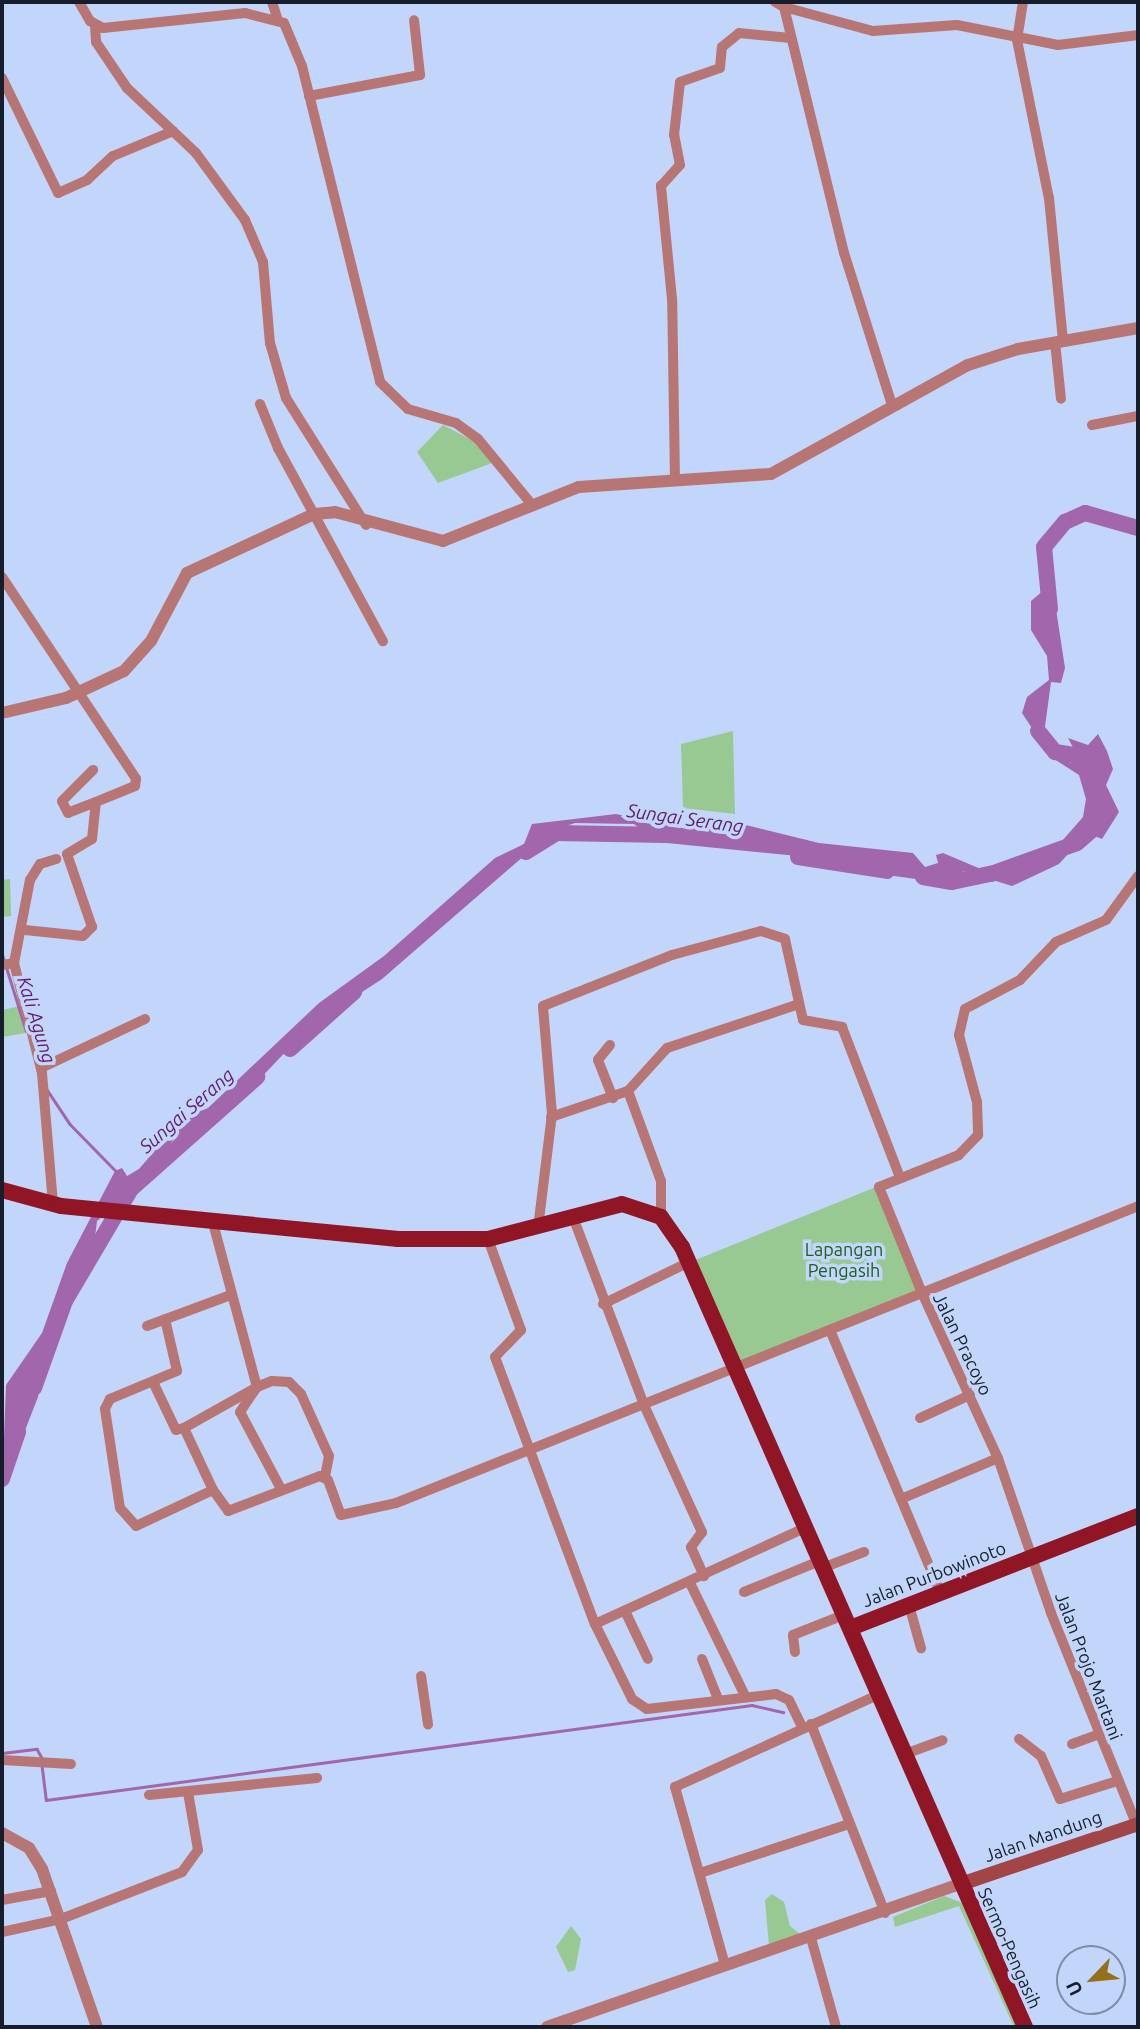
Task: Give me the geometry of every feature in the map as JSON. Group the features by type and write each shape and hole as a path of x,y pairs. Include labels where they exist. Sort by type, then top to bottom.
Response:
{"main road":[{"path":"2,1190 57,1205 213,1223 398,1239 488,1238 538,1228 622,1204 661,1217"},
{"name":"Sermo-Pengasih","path":"661,1217 689,1262 850,1620 905,1754 1025,2027"},
{"name":"Jalan Purbowinoto","path":"850,1620 909,1605 1138,1516"},
{"name":"Jalan Mandung","path":"961,1884 1138,1825"}],"street":[{"path":"79,2 95,26 96,42 127,88 173,131 217,181 258,245 282,389 366,525"},
{"path":"272,2 277,18 291,32 380,382 408,409 456,424 478,439 533,506"},
{"path":"1023,2 1017,40 1049,198 1059,342 1060,400"},
{"path":"780,4 873,31 957,25 1017,40 1058,45 1138,35"},
{"path":"780,4 845,253 892,405"},
{"path":"95,26 245,13 277,18"},
{"path":"309,96 420,75 414,20"},
{"path":"675,480 672,299 661,186 680,164 674,135 680,82 719,68 722,47 739,33 791,38"},
{"path":"2,78 58,193 87,180 113,156 173,131"},
{"path":"2,713 83,691 138,659 187,573 314,514 335,512 366,525 443,541 579,487 791,468 892,405 968,365 1059,342 1138,328"},
{"path":"260,404 314,514 383,641"},
{"path":"1092,425 1138,416"},
{"path":"2,577 83,691 137,783 68,813 63,808 65,796 93,770"},
{"path":"25,930 89,933 92,919 67,854 92,839 96,802"},
{"path":"56,859 34,871 25,930 9,964 42,1071 57,1205"},
{"path":"1138,876 1106,920 1056,942 1020,980 965,1009 959,1035 976,1102 978,1135 958,1154 879,1187 922,1293 1138,1206"},
{"path":"538,1228 551,1117 540,1015 553,1000 672,955 761,931 785,939 796,1005 806,1024 842,1027 900,1177"},
{"path":"551,1117 628,1091 661,1051 796,1005"},
{"path":"42,1071 145,1019"},
{"path":"610,1045 598,1060 613,1098"},
{"path":"628,1091 661,1181 661,1217"},
{"path":"573,1217 603,1304 644,1405 702,1532 691,1547 704,1576"},
{"path":"213,1223 257,1387 240,1412 281,1489"},
{"path":"488,1238 521,1329 495,1357 596,1625 640,1706 745,1696 783,1696 807,1726 885,1913"},
{"path":"603,1304 689,1262"},
{"name":"Jalan Pracoyo","path":"325,1476 335,1509 347,1516 530,1450 922,1293 998,1458 1030,1557"},
{"path":"147,1326 231,1295"},
{"path":"165,1320 179,1367 153,1382 110,1399 105,1409 128,1522 144,1525 213,1490"},
{"path":"830,1330 940,1592"},
{"path":"153,1382 176,1430 257,1387 279,1381 298,1390 329,1457 325,1476 281,1489 228,1511 213,1490 184,1428"},
{"path":"920,1418 970,1395"},
{"path":"901,1499 998,1458"},
{"path":"596,1625 807,1527"},
{"path":"744,1592 864,1552"},
{"name":"Jalan Projo Martani","path":"1030,1557 1117,1781 1138,1825"},
{"path":"690,1583 745,1696"},
{"path":"909,1605 921,1647"},
{"path":"625,1611 648,1659"},
{"path":"795,1652 793,1635 850,1620"},
{"path":"702,1659 718,1699"},
{"path":"421,1676 428,1724"},
{"path":"725,1965 674,1787 880,1694"},
{"path":"1072,1744 1099,1734"},
{"path":"1018,1739 1041,1756 1060,1799 1117,1781"},
{"path":"905,1754 943,1740"},
{"path":"2,1760 44,1758 71,1764"},
{"path":"149,1795 317,1778"},
{"path":"2,1932 61,1919 182,1872 198,1850 188,1792"},
{"path":"700,1873 849,1825"},
{"path":"2,1833 29,1848 51,1891 97,2027"},
{"path":"547,2027 885,1913 961,1884"},
{"path":"2,1900 51,1891"},
{"path":"811,1938 836,2027"}],"green space":[{"path":"443,425 477,443 492,463 438,483 417,452"},
{"path":"733,731 735,814 683,808 681,744"},
{"path":"10,879 11,916 2,917 2,880"},
{"path":"25,1005 32,1032 2,1037 2,1010"},
{"name":"Lapangan Pengasih","path":"876,1187 918,1291 734,1365 692,1261"},
{"path":"772,1894 784,1902 790,1926 800,1934 769,1946 765,1900"},
{"path":"944,1896 963,1903 1020,2027 1014,2027 959,1906 895,1927 893,1917"},
{"path":"571,1926 581,1939 575,1970 568,1972 556,1947"}],"shaded area":[{"path":"1052,583 1065,668 1061,683 1051,682 1044,734 1056,757 1071,763 1077,755 1068,738 1088,745 1098,734 1113,769 1106,785 1119,812 1102,839 1087,833 1059,864 1012,886 964,871 938,882 872,873 858,862 657,842 634,824 575,823 554,830 382,979 310,1026 255,1084 173,1140 132,1192 97,1221 94,1245 46,1343 38,1397 17,1451 8,1450 2,1489 6,1385 42,1333 67,1263 115,1171 122,1168 127,1176 139,1169 183,1118 208,1108 319,1003 384,956 495,858 524,844 532,824 616,814 687,829 690,823 746,825 819,843 913,853 925,867 938,863 936,855 943,853 995,875 1048,857 1083,817 1086,799 1079,775 1051,757 1022,713 1027,697 1049,680 1047,656 1031,630 1031,601"}],"waterway":[{"name":"Sungai Serang","path":"1050,609 1044,547 1065,522 1085,513 1138,528"},
{"name":"Sungai Serang","path":"1038,731 1055,752 1093,758"},
{"name":"Sungai Serang","path":"923,877 952,882 991,874 1077,843 1102,821"},
{"name":"Sungai Serang","path":"526,852 556,833 666,835"},
{"name":"Sungai Serang","path":"798,857 887,871"},
{"name":"Kali Agung","path":"2,953 26,1030"},
{"name":"Sungai Serang","path":"290,1049 354,992"},
{"name":"Sungai Serang","path":"34,1388 65,1301 131,1189 257,1077"},
{"name":"Kali Agung","path":"46,1088 70,1124 116,1171"},
{"name":"Sungai Serang","path":"2,1479 18,1432"},
{"path":"42,1765 46,1800 752,1705 783,1712"},
{"path":"2,1753 37,1749 42,1758"}]}
